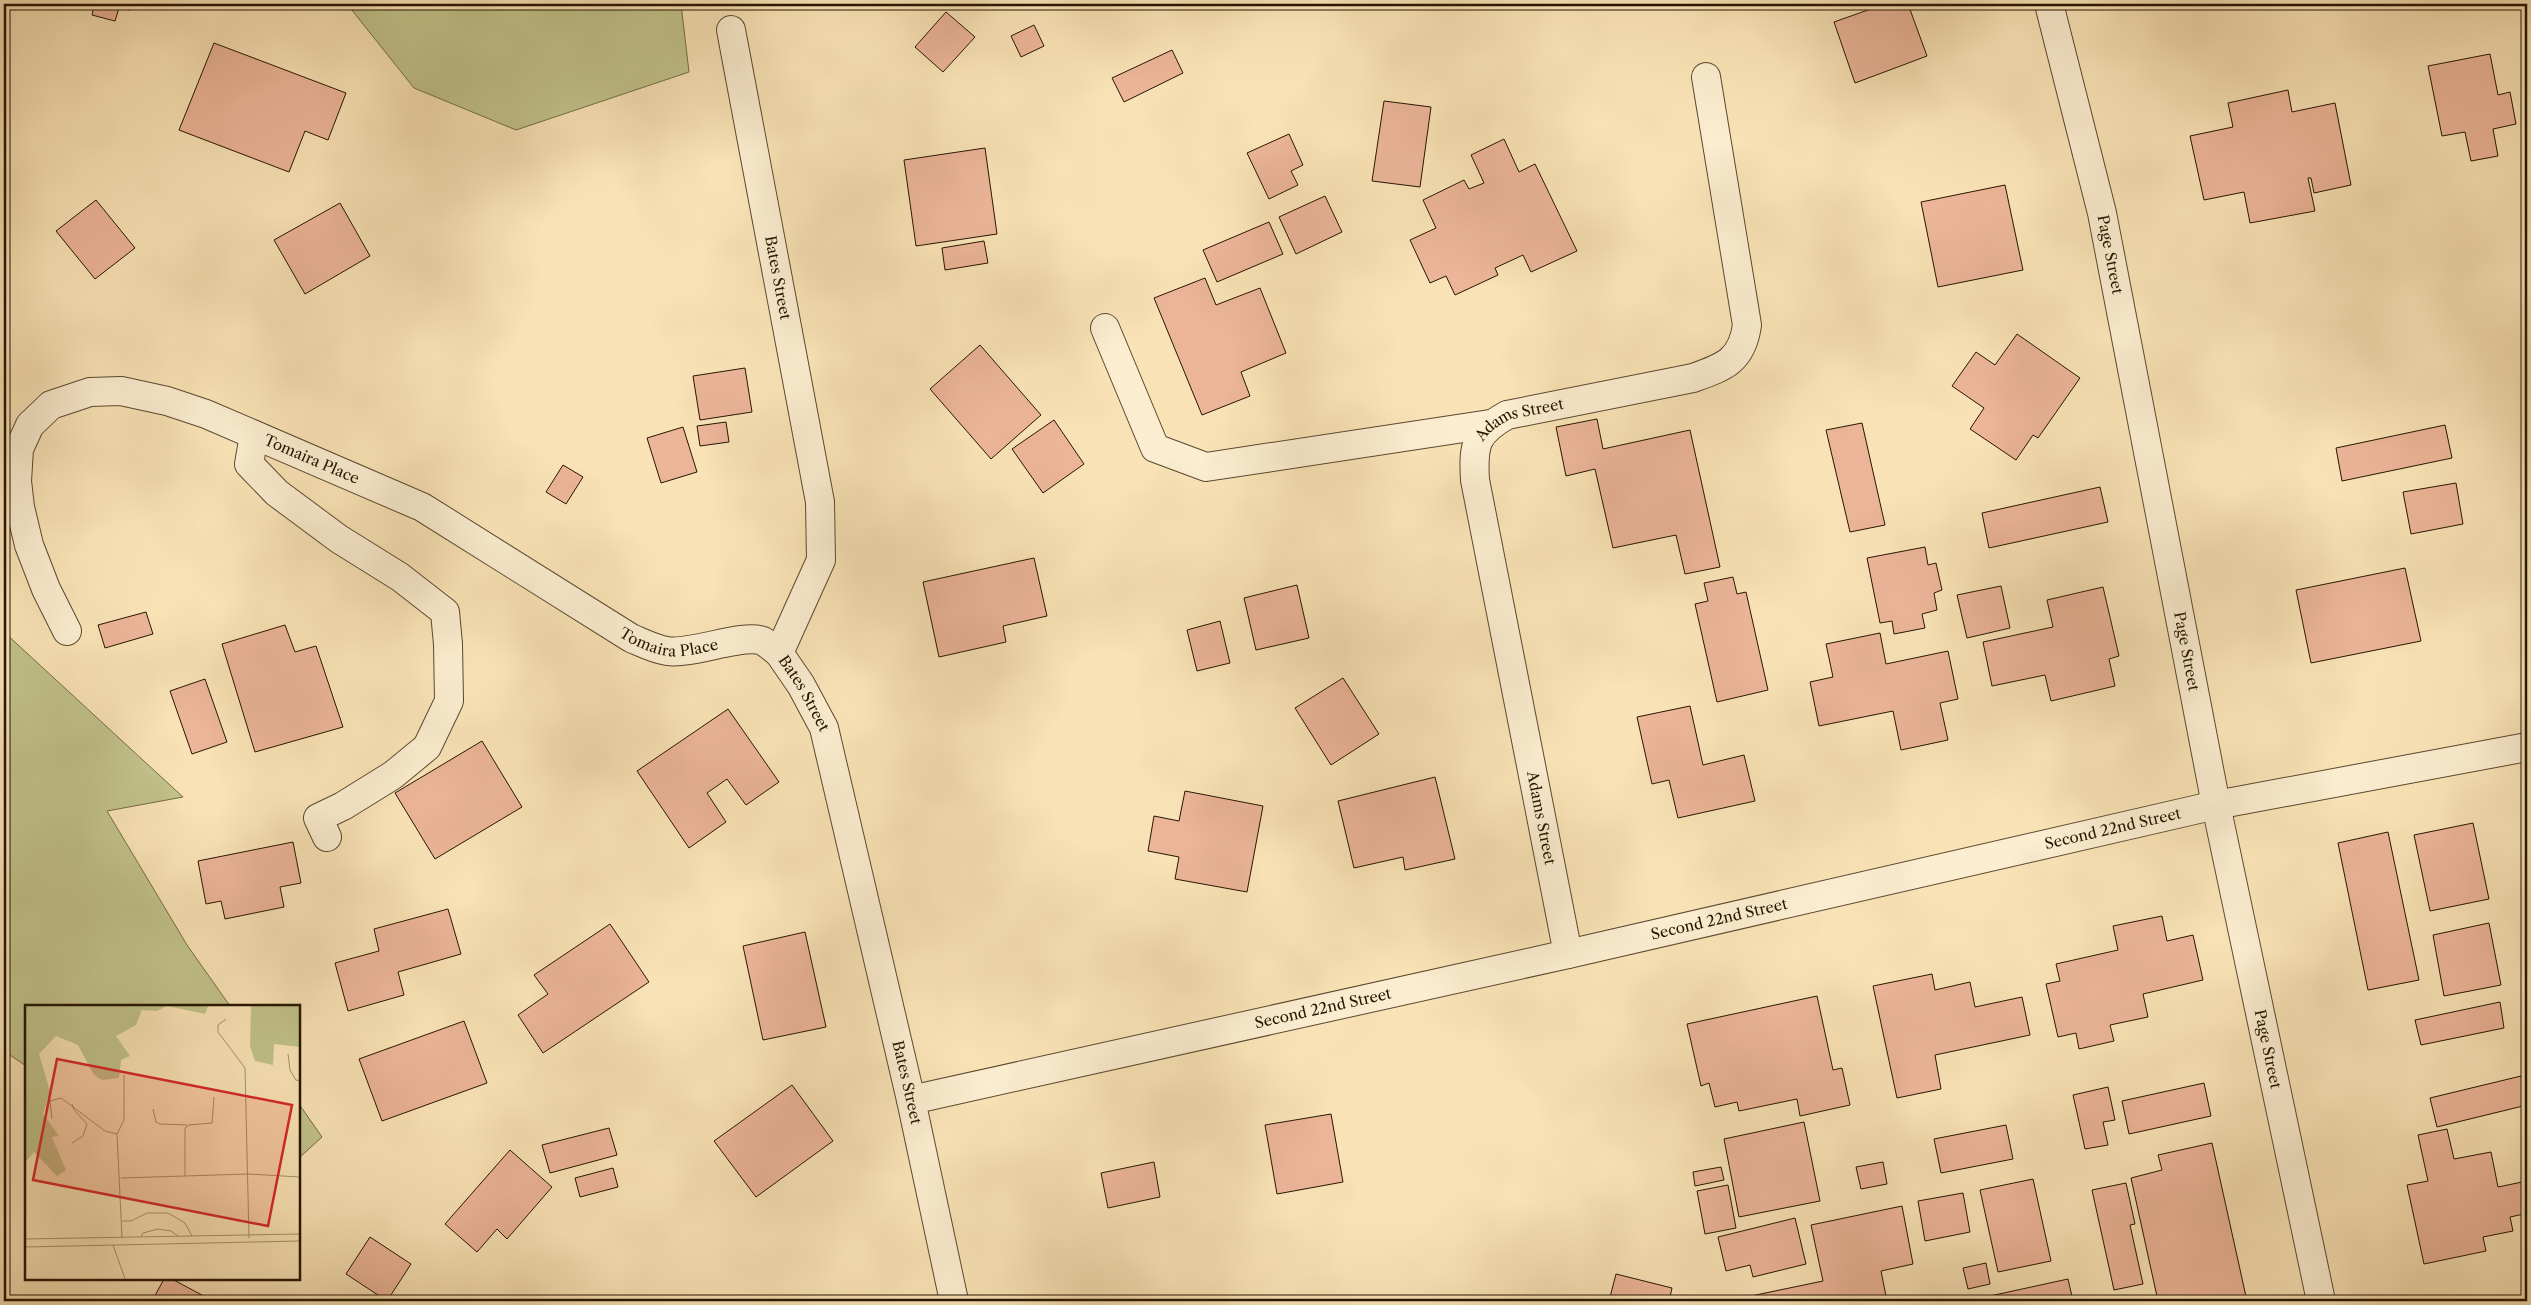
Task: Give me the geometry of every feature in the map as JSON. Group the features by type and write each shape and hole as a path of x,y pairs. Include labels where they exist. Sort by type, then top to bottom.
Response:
{"street":[{"name":"Page Street","path":"2049,4 2102,213 2216,805 2321,1301"},
{"name":"Bates Street","path":"731,30 820,502 821,560 779,653 801,684 824,728 911,1100 954,1301"},
{"name":"Adams Street","path":"1568,954 1475,480 1474,458 1476,443 1480,434 1490,424 1516,413 1693,378 1720,368 1740,351 1746,339 1748,325 1706,77"},
{"path":"1105,328 1155,448 1206,467 1490,424"},
{"name":"Tomaira Place","path":"67,631 46,589 29,544 20,507 18,481 19,449 30,425 51,405 90,392 121,391 175,404 254,435 422,507 631,638 651,647 668,651 687,650 747,640 762,641 779,653"},
{"path":"254,435 250,464 277,492 339,539 400,577 444,612 448,644 450,701 427,748 393,775 343,806 318,818 327,838"},
{"name":"Second 22nd Street","path":"911,1100 1568,954 2216,805 2527,747"}],"green space":[{"path":"347,4 681,4 689,72 516,130 414,88"},
{"path":"4,632 183,797 107,811 187,945 229,1005 25,1005 25,1065 4,1051"},
{"path":"300,1105 322,1137 300,1157"}],"building":[{"path":"86,4 131,4 130,10 119,8 115,21 92,15 94,6"},
{"path":"1885,4 1908,4 1927,56 1855,83 1834,22"},
{"path":"946,12 975,37 943,72 915,47"},
{"path":"1034,25 1044,46 1021,57 1011,36"},
{"path":"214,43 346,93 328,140 305,131 289,172 179,130"},
{"path":"1172,50 1183,73 1124,102 1112,78"},
{"path":"2490,54 2498,95 2510,92 2516,124 2493,129 2498,156 2471,161 2465,132 2442,136 2428,66"},
{"path":"2288,90 2292,112 2335,103 2351,185 2314,193 2311,178 2308,178 2315,211 2250,223 2244,192 2204,200 2190,136 2233,127 2228,103"},
{"path":"1384,101 1431,107 1420,187 1372,181"},
{"path":"1289,134 1303,165 1291,171 1298,185 1269,199 1247,153"},
{"path":"1504,139 1519,172 1535,164 1577,251 1531,272 1523,255 1495,268 1498,275 1455,295 1446,276 1430,283 1410,240 1436,228 1423,200 1464,180 1469,189 1484,183 1471,155"},
{"path":"985,148 997,234 916,246 904,160"},
{"path":"2005,185 2023,270 1938,287 1921,202"},
{"path":"1325,196 1342,232 1296,254 1279,217"},
{"path":"96,200 135,248 95,279 56,231"},
{"path":"340,203 370,256 305,294 274,240"},
{"path":"1269,222 1283,254 1217,282 1203,250"},
{"path":"984,241 988,263 945,270 942,248"},
{"path":"1205,278 1216,305 1260,288 1286,353 1241,372 1250,396 1202,415 1154,298"},
{"path":"2017,334 2080,378 2038,438 2033,435 2016,460 1970,429 1984,408 1952,386 1976,352 1995,365"},
{"path":"980,345 1041,415 991,459 930,389"},
{"path":"745,368 752,412 700,420 693,376"},
{"path":"1597,419 1603,449 1690,430 1720,567 1685,574 1676,535 1613,548 1595,469 1566,476 1556,427"},
{"path":"1054,420 1084,464 1043,493 1012,449"},
{"path":"726,422 729,442 700,446 697,426"},
{"path":"1862,423 1885,525 1850,532 1826,430"},
{"path":"2445,425 2452,458 2342,481 2336,448"},
{"path":"683,427 697,472 661,483 647,438"},
{"path":"563,465 583,477 566,504 546,492"},
{"path":"2456,483 2463,524 2411,534 2403,492"},
{"path":"2100,487 2108,522 1989,548 1982,513"},
{"path":"1925,547 1928,565 1936,563 1942,590 1934,593 1937,610 1922,614 1925,628 1894,634 1892,621 1880,623 1867,558"},
{"path":"1034,558 1047,616 1003,626 1006,642 939,657 923,582"},
{"path":"2405,568 2421,641 2311,663 2296,590"},
{"path":"1733,577 1737,594 1746,592 1768,690 1717,702 1695,604 1708,601 1704,583"},
{"path":"1297,585 1309,638 1256,650 1244,598"},
{"path":"2001,586 2010,628 1967,638 1957,595"},
{"path":"2103,587 2119,656 2109,659 2115,686 2051,701 2045,675 1992,686 1983,642 2053,627 2047,600"},
{"path":"146,612 153,634 105,648 98,625"},
{"path":"1220,621 1230,663 1197,671 1187,630"},
{"path":"285,625 295,652 316,646 343,727 255,752 222,644"},
{"path":"1880,633 1886,664 1948,651 1958,699 1940,703 1948,740 1901,750 1893,711 1819,726 1810,682 1833,677 1826,644"},
{"path":"1343,678 1379,734 1331,765 1295,708"},
{"path":"205,679 227,742 192,754 170,691"},
{"path":"1690,706 1703,765 1744,755 1755,801 1678,818 1669,780 1652,784 1637,717"},
{"path":"728,709 779,782 746,805 727,779 707,793 726,822 689,848 637,771"},
{"path":"482,741 522,807 435,859 395,793"},
{"path":"1435,777 1455,859 1405,870 1403,857 1354,868 1338,801"},
{"path":"1185,791 1263,806 1247,892 1175,879 1179,857 1148,851 1154,816 1179,821"},
{"path":"2473,823 2489,899 2430,911 2414,835"},
{"path":"2388,832 2419,980 2368,990 2338,843"},
{"path":"293,842 301,883 280,887 284,907 225,919 221,901 206,904 198,861"},
{"path":"448,909 461,954 398,972 404,995 348,1011 335,963 379,951 374,929"},
{"path":"2162,916 2167,941 2193,935 2203,980 2143,994 2148,1017 2110,1025 2114,1041 2079,1049 2076,1033 2058,1037 2046,984 2060,981 2056,964 2118,950 2113,926"},
{"path":"2489,923 2501,985 2444,996 2433,935"},
{"path":"610,924 649,982 543,1053 518,1015 548,994 534,975"},
{"path":"805,932 826,1027 763,1040 743,946"},
{"path":"1932,974 1935,990 1970,982 1975,1007 2022,997 2030,1035 1935,1055 1941,1089 1897,1098 1873,986"},
{"path":"1817,996 1833,1070 1842,1068 1850,1105 1800,1116 1797,1099 1739,1111 1737,1102 1715,1107 1709,1083 1701,1086 1687,1024"},
{"path":"2500,1002 2504,1028 2421,1045 2415,1020"},
{"path":"464,1021 487,1083 382,1121 359,1059"},
{"path":"2521,1076 2527,1105 2437,1127 2430,1098"},
{"path":"2204,1083 2211,1116 2129,1134 2122,1101"},
{"path":"792,1085 833,1141 756,1197 714,1141"},
{"path":"2108,1087 2115,1120 2103,1122 2108,1145 2085,1149 2073,1095"},
{"path":"1331,1114 1343,1182 1277,1194 1265,1125"},
{"path":"1804,1122 1820,1201 1739,1217 1724,1139"},
{"path":"2006,1125 2013,1159 1941,1173 1934,1139"},
{"path":"609,1128 617,1155 550,1173 542,1145"},
{"path":"2447,1129 2454,1159 2491,1152 2498,1187 2527,1181 2527,1231 2524,1214 2510,1217 2513,1231 2483,1237 2486,1251 2424,1264 2407,1185 2428,1181 2418,1135"},
{"path":"2212,1143 2247,1301 2158,1301 2131,1178 2162,1170 2158,1155"},
{"path":"510,1150 552,1187 507,1239 497,1229 477,1252 445,1224"},
{"path":"1154,1162 1160,1197 1108,1208 1101,1173"},
{"path":"1883,1162 1887,1184 1861,1189 1856,1167"},
{"path":"1721,1167 1724,1180 1695,1186 1693,1172"},
{"path":"613,1168 618,1187 580,1197 575,1178"},
{"path":"2033,1179 2051,1261 1998,1272 1980,1190"},
{"path":"2126,1183 2135,1224 2130,1225 2143,1284 2114,1290 2092,1190"},
{"path":"1728,1185 1736,1228 1705,1234 1697,1191"},
{"path":"1963,1193 1970,1232 1925,1241 1918,1201"},
{"path":"1902,1206 1913,1264 1881,1271 1887,1301 1727,1301 1823,1281 1811,1225"},
{"path":"1795,1218 1806,1264 1753,1277 1750,1265 1726,1271 1718,1237"},
{"path":"370,1237 411,1264 387,1301 346,1274"},
{"path":"1986,1263 1990,1284 1968,1289 1963,1268"},
{"path":"1616,1274 1672,1288 1669,1301 1609,1301"},
{"path":"2068,1279 2073,1301 1967,1301"},
{"path":"163,1280 174,1280 213,1301 152,1301"}]}
